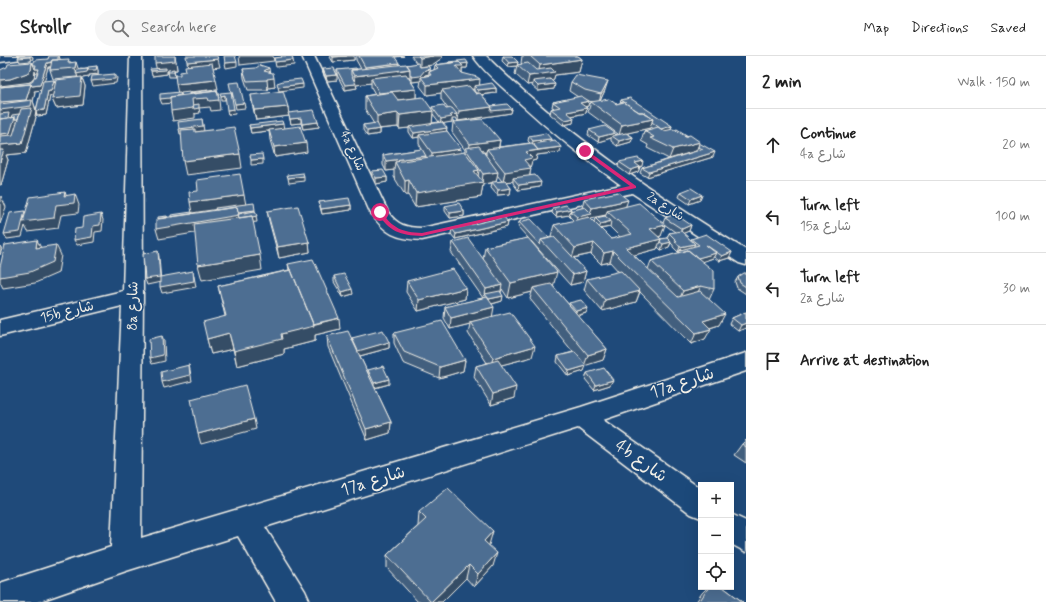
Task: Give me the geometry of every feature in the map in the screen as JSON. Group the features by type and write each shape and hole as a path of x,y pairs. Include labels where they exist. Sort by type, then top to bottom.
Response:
{"street":[{"path":"0,58 18,56"},
{"name":"8a شارع","path":"126,557 133,296 136,56"},
{"name":"4a شارع","path":"308,56 380,212 385,221 394,229 408,234 434,232 634,187"},
{"name":"2a شارع","path":"479,56 545,119 585,151 634,187 746,259"},
{"name":"15b شارع","path":"0,328 133,296"},
{"name":"17a شارع","path":"0,599 244,520 581,417 746,362"},
{"name":"4b شارع","path":"581,417 698,503"},
{"path":"244,520 294,602"},
{"path":"734,529 746,538"}],"building":[{"path":"19,56 30,56 30,57 18,58"},
{"path":"49,56 58,56 58,60 52,60 51,62 47,63 40,85 32,86 31,84 0,87 32,82 39,69 35,69 36,65 33,64 35,60 48,59"},
{"path":"155,56 175,56 175,61 155,63"},
{"path":"186,56 217,56 218,59 187,62"},
{"path":"224,56 235,56 237,62 225,63"},
{"path":"281,56 292,56 293,60 275,62 274,58 282,57"},
{"path":"359,56 394,56 399,63 365,67"},
{"path":"418,56 433,56 420,58"},
{"path":"503,56 512,56 518,62 509,63"},
{"path":"530,56 578,56 582,59 540,65"},
{"path":"69,59 68,63 76,62 75,68 50,70 52,60"},
{"path":"466,60 468,63 449,63 449,62"},
{"path":"32,62 31,70 27,73 10,79 0,80 0,70 7,67 8,64"},
{"path":"459,62 463,66 456,66 462,73 480,79 427,85 421,77 431,75 429,72 438,68 435,65"},
{"path":"212,63 216,80 176,84 175,75 180,75 180,72 186,71 185,66"},
{"path":"418,63 420,67 428,66 430,69 425,70 420,76 412,77 410,74 410,69 407,65"},
{"path":"528,63 536,70 551,68 555,72 529,76 517,65"},
{"path":"406,64 410,69 354,76 351,70"},
{"path":"260,65 269,68 264,71 273,73 274,78 267,80 247,81 243,69 256,68"},
{"path":"97,66 96,70 88,70 88,67"},
{"path":"166,68 166,70 151,71 150,69"},
{"path":"334,68 337,75 326,76 323,69"},
{"path":"356,68 357,70 351,70 351,75 356,84 345,85 337,70"},
{"path":"88,69 87,72 76,74 77,70"},
{"path":"174,69 174,72 168,72 168,70"},
{"path":"115,74 115,79 91,81 92,76"},
{"path":"406,74 416,89 379,93 371,78"},
{"path":"576,75 608,81 601,94 585,90 571,82"},
{"path":"82,77 80,96 52,99 56,80"},
{"path":"301,79 303,84 278,87 277,83"},
{"path":"550,79 555,84 538,86 533,81"},
{"path":"54,80 51,91 48,91 44,110 36,111 43,81"},
{"path":"239,82 244,103 235,104 229,83"},
{"path":"492,83 496,88 478,90 474,86"},
{"path":"31,84 26,100 0,102 0,87"},
{"path":"469,86 476,94 480,93 492,107 459,111 442,90"},
{"path":"217,89 218,93 217,91 189,94 189,93"},
{"path":"217,91 219,100 209,101 208,98 192,99 193,108 171,111 170,97"},
{"path":"283,91 288,107 254,110 251,95"},
{"path":"180,92 181,95 160,99 160,94"},
{"path":"231,92 234,109 227,110 225,95 221,96 220,93"},
{"path":"392,92 398,100 423,97 433,111 377,116 365,96"},
{"path":"581,96 589,101 580,103 587,108 567,112 574,118 565,120 551,109 560,107 553,102"},
{"path":"630,98 672,126 661,129 652,122 653,119 621,100"},
{"path":"609,99 616,104 624,102 653,119 622,125 591,102"},
{"path":"32,100 31,106 0,110 0,104"},
{"path":"199,104 199,108 194,109 193,105"},
{"path":"507,104 512,109 491,111 491,106"},
{"path":"443,105 446,109 452,108 457,114 450,115 452,117 441,119 432,107"},
{"path":"32,108 22,143 0,145 0,136 13,135 21,109"},
{"path":"314,110 318,122 302,124 301,118 290,119 288,113"},
{"path":"9,113 8,118 0,119 0,114"},
{"path":"19,114 18,119 15,119 15,117 11,118 12,115"},
{"path":"15,117 10,133 0,134 0,119"},
{"path":"202,119 203,126 179,129 178,122"},
{"path":"482,119 500,140 470,144 453,122"},
{"path":"282,121 283,124 250,128 249,125"},
{"path":"442,122 447,128 414,133 409,127"},
{"path":"377,123 380,129 367,131 363,125"},
{"path":"300,126 306,143 274,147 269,130"},
{"path":"605,126 615,133 599,137 589,130"},
{"path":"234,127 240,154 183,161 181,130 195,129 195,132"},
{"path":"658,127 664,131 673,129 686,136 690,135 700,142 673,149 650,138 654,137 644,131"},
{"path":"677,129 688,136 675,130"},
{"path":"447,131 461,149 432,153 419,135"},
{"path":"546,133 551,139 533,141 529,136"},
{"path":"626,133 633,137 619,141 612,136"},
{"path":"555,140 561,147 538,150 533,144"},
{"path":"532,143 538,150 526,152 532,158 524,160 531,168 505,172 487,149"},
{"path":"699,143 715,152 649,172 642,168 703,149 698,147"},
{"path":"479,146 498,172 483,174 465,148"},
{"path":"422,149 426,156 386,161 383,155"},
{"path":"0,150 4,150 0,162"},
{"path":"465,152 479,170 474,171 483,182 416,193 409,180 405,181 395,162"},
{"path":"262,154 263,159 251,160 250,155"},
{"path":"638,158 643,161 635,163 640,167 631,170 619,162"},
{"path":"383,170 387,177 376,178 372,171"},
{"path":"303,173 304,176 288,178 287,175"},
{"path":"240,174 244,195 190,202 189,192 198,191 197,180"},
{"path":"535,175 541,182 519,185 513,178"},
{"path":"505,181 511,188 498,190 492,182"},
{"path":"691,188 702,195 691,199 681,192"},
{"path":"65,192 64,196 75,194 74,203 56,205 54,218 23,222 30,197"},
{"path":"618,192 628,200 592,208 584,199"},
{"path":"349,198 351,205 321,209 319,202"},
{"path":"254,203 255,210 238,212 237,207 216,210 215,208"},
{"path":"459,203 464,211 450,213 445,206"},
{"path":"639,203 665,225 650,229 661,239 626,248 678,297 700,291 725,314 703,321 711,329 696,333 613,251 604,253 594,243 575,248 554,225 589,217 611,239 632,234 607,211"},
{"path":"566,205 571,209 557,212 553,208"},
{"path":"298,206 309,242 277,247 267,211"},
{"path":"237,207 239,215 156,229 156,219"},
{"path":"585,207 592,214 577,217 570,211"},
{"path":"25,211 20,232 4,234 10,213"},
{"path":"255,211 257,216 239,218 238,214"},
{"path":"192,212 192,214 171,217 171,215"},
{"path":"101,214 100,225 93,226 92,237 74,240 75,229 82,228 83,217"},
{"path":"675,214 691,225 682,229 665,218"},
{"path":"167,216 167,218 158,219 158,217"},
{"path":"252,216 260,255 198,265 194,224"},
{"path":"605,216 611,221 601,224 595,218"},
{"path":"504,217 508,222 456,234 452,229"},
{"path":"531,219 549,238 541,240 540,245 519,222"},
{"path":"681,231 695,244 680,247 675,241 677,241 669,233"},
{"path":"706,234 732,252 722,256 706,245 716,253 698,258 688,250 682,252 680,250 699,245 691,239"},
{"path":"554,237 586,271 573,275 541,240"},
{"path":"468,238 502,285 486,289 453,242"},
{"path":"528,238 557,272 511,283 485,247"},
{"path":"667,238 671,242 663,244 660,242 661,239"},
{"path":"37,240 36,248 56,245 53,262 30,272 0,277 0,267 5,245"},
{"path":"688,250 714,271 714,289 701,286 683,291 651,261"},
{"path":"158,251 160,277 145,279 143,254"},
{"path":"313,259 339,318 313,324 288,264"},
{"path":"453,269 466,288 419,300 407,281"},
{"path":"291,270 314,326 281,334 282,339 234,351 229,333 207,339 203,322 226,316 218,286"},
{"path":"193,271 194,281 160,287 160,277"},
{"path":"621,271 640,291 605,300 587,279"},
{"path":"746,273 746,287 740,283 738,277"},
{"path":"344,274 352,289 342,292 334,276"},
{"path":"551,284 607,349 588,355 533,288"},
{"path":"500,291 503,296 489,299 485,294"},
{"path":"487,297 494,307 451,318 445,307"},
{"path":"581,300 588,308 576,311 569,303"},
{"path":"510,312 535,346 493,358 470,322"},
{"path":"746,312 746,323 741,325 732,318"},
{"path":"442,321 465,360 440,367 404,352 394,333"},
{"path":"383,330 389,342 358,351 352,338"},
{"path":"348,331 391,422 366,429 327,336"},
{"path":"162,336 163,355 150,358 149,339"},
{"path":"575,352 586,366 569,371 558,356"},
{"path":"498,360 516,387 493,394 476,366"},
{"path":"189,365 190,375 162,382 161,372"},
{"path":"383,366 389,379 374,383 368,370"},
{"path":"604,368 613,380 596,385 587,373"},
{"path":"245,385 254,419 198,434 191,399"},
{"path":"746,440 746,447 742,444"},
{"path":"448,488 493,531 484,541 497,553 478,574 469,565 431,602 387,555 426,519 419,512"},
{"path":"707,590 727,590 743,602 699,602"}],"route":[{"path":"380,212 385,221 394,229 408,234 422,234 634,187 585,151"}]}
